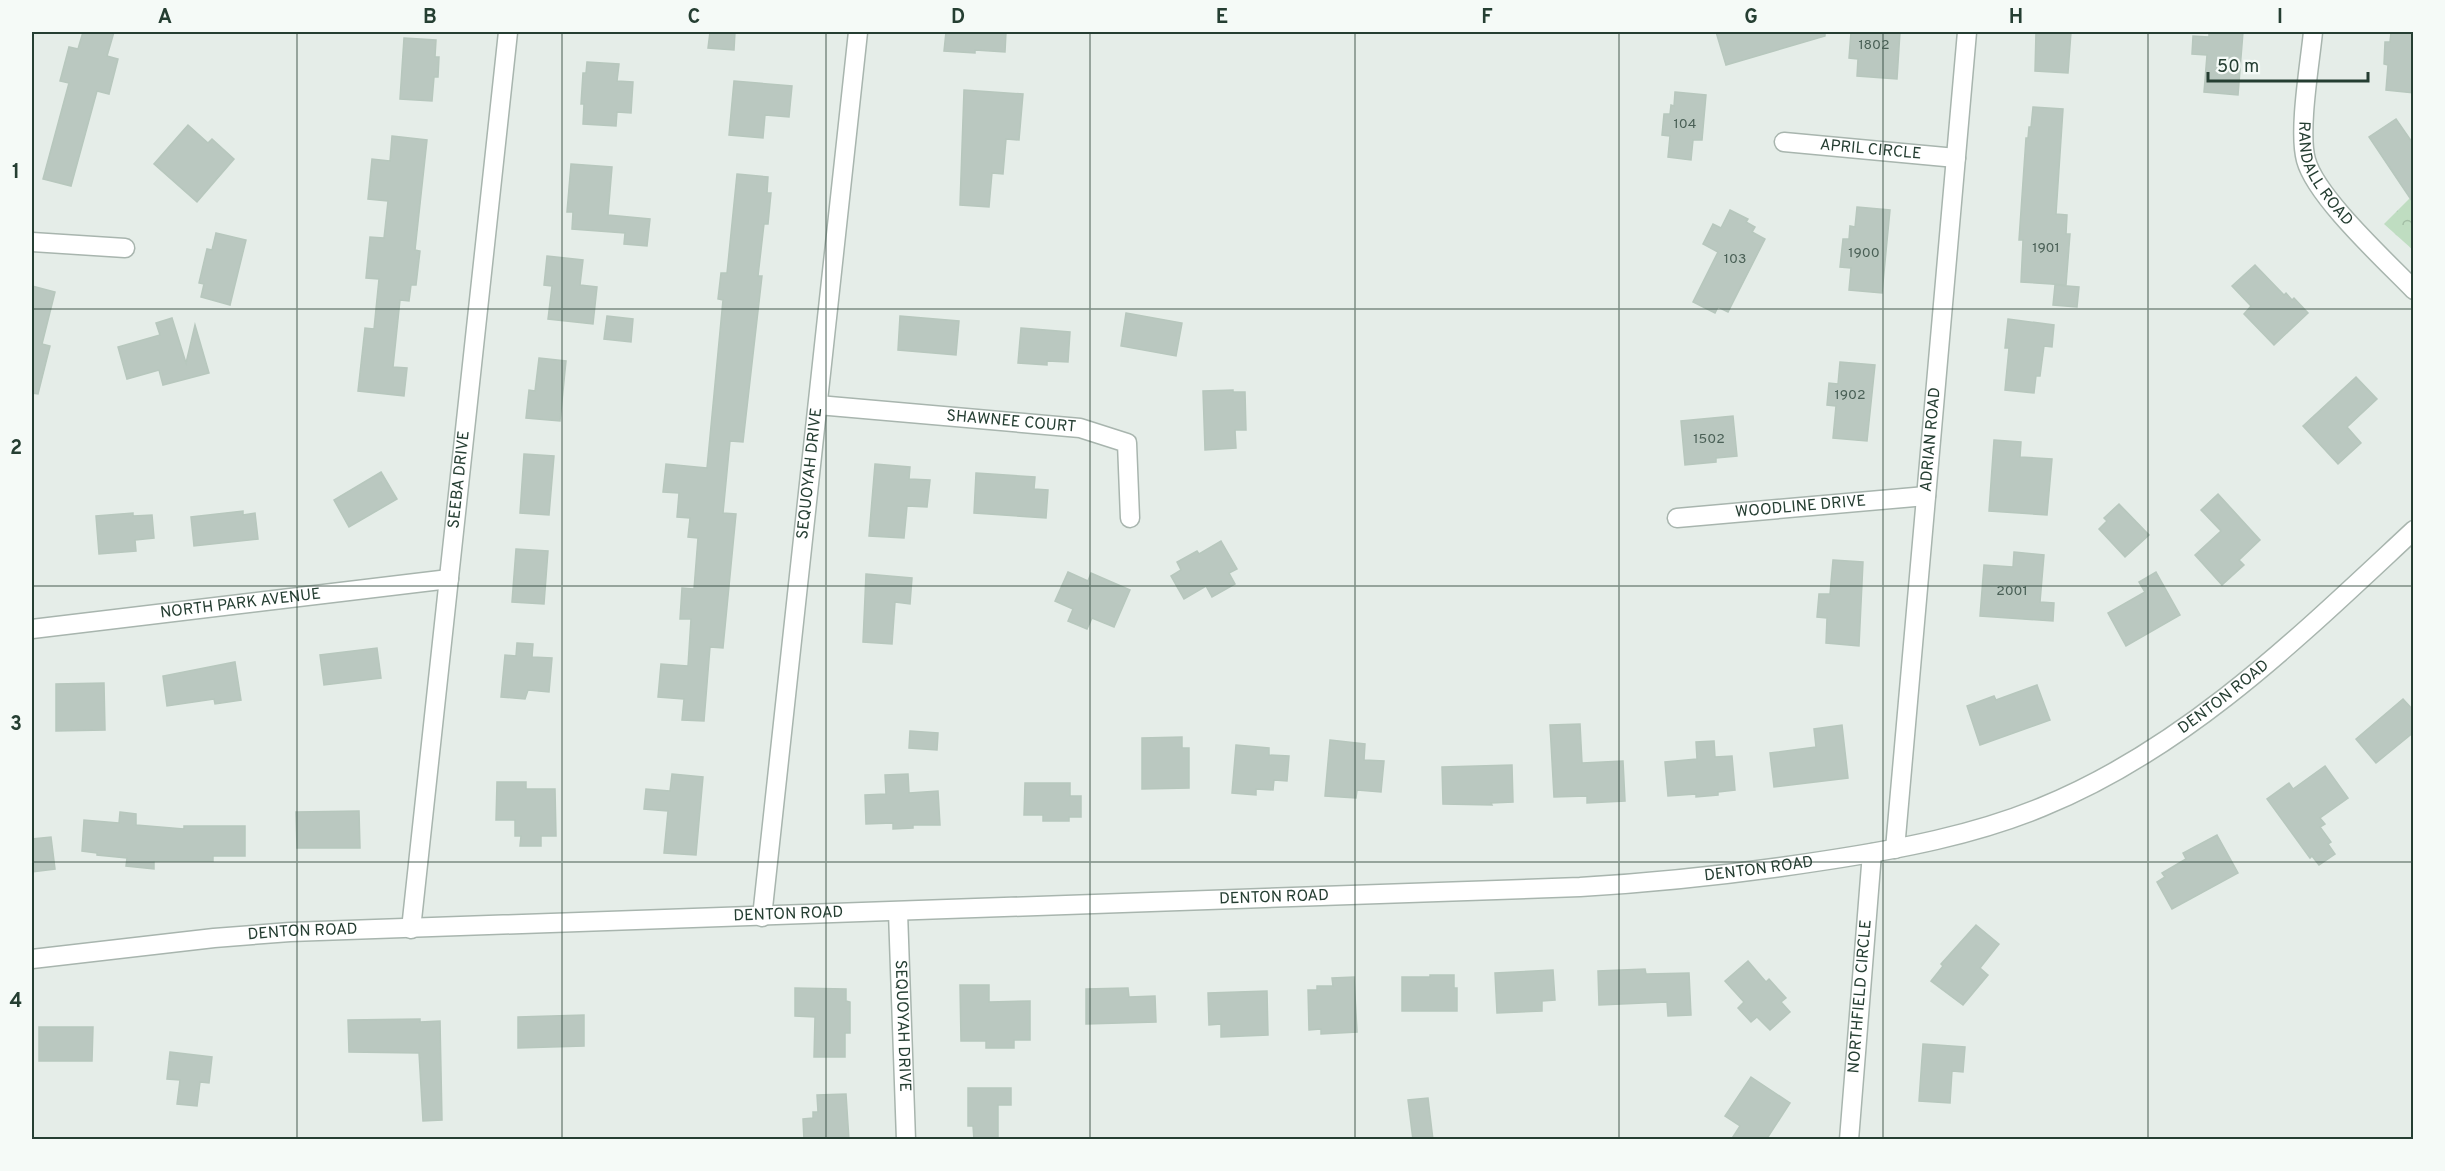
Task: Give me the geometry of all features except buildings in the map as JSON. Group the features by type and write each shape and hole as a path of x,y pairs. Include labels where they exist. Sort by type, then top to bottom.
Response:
{"street":[{"name":"SEEBA DRIVE","path":"411,929 508,32"},
{"name":"SEQUOYAH DRIVE","path":"762,917 858,32"},
{"name":"ADRIAN ROAD","path":"1895,849 1967,32"},
{"name":"RANDALL ROAD","path":"2313,32 2304,135 2305,158 2312,174 2337,208 2414,290"},
{"name":"APRIL CIRCLE","path":"1784,142 1956,158"},
{"path":"32,242 125,248"},
{"name":"SHAWNEE COURT","path":"818,405 1080,428 1127,443 1130,519"},
{"name":"WOODLINE DRIVE","path":"1677,518 1926,496"},
{"name":"DENTON ROAD","path":"32,959 290,932 1580,887 1742,873 1895,849 1950,837 2042,807 2128,764 2205,712 2251,677 2291,644 2414,530"},
{"name":"NORTH PARK AVENUE","path":"32,629 449,579"},
{"name":"NORTHFIELD CIRCLE","path":"1849,1140 1872,853"},
{"name":"SEQUOYAH DRIVE","path":"898,912 906,1140"}],"green space":[{"path":"2413,195 2413,250 2384,224"}]}
